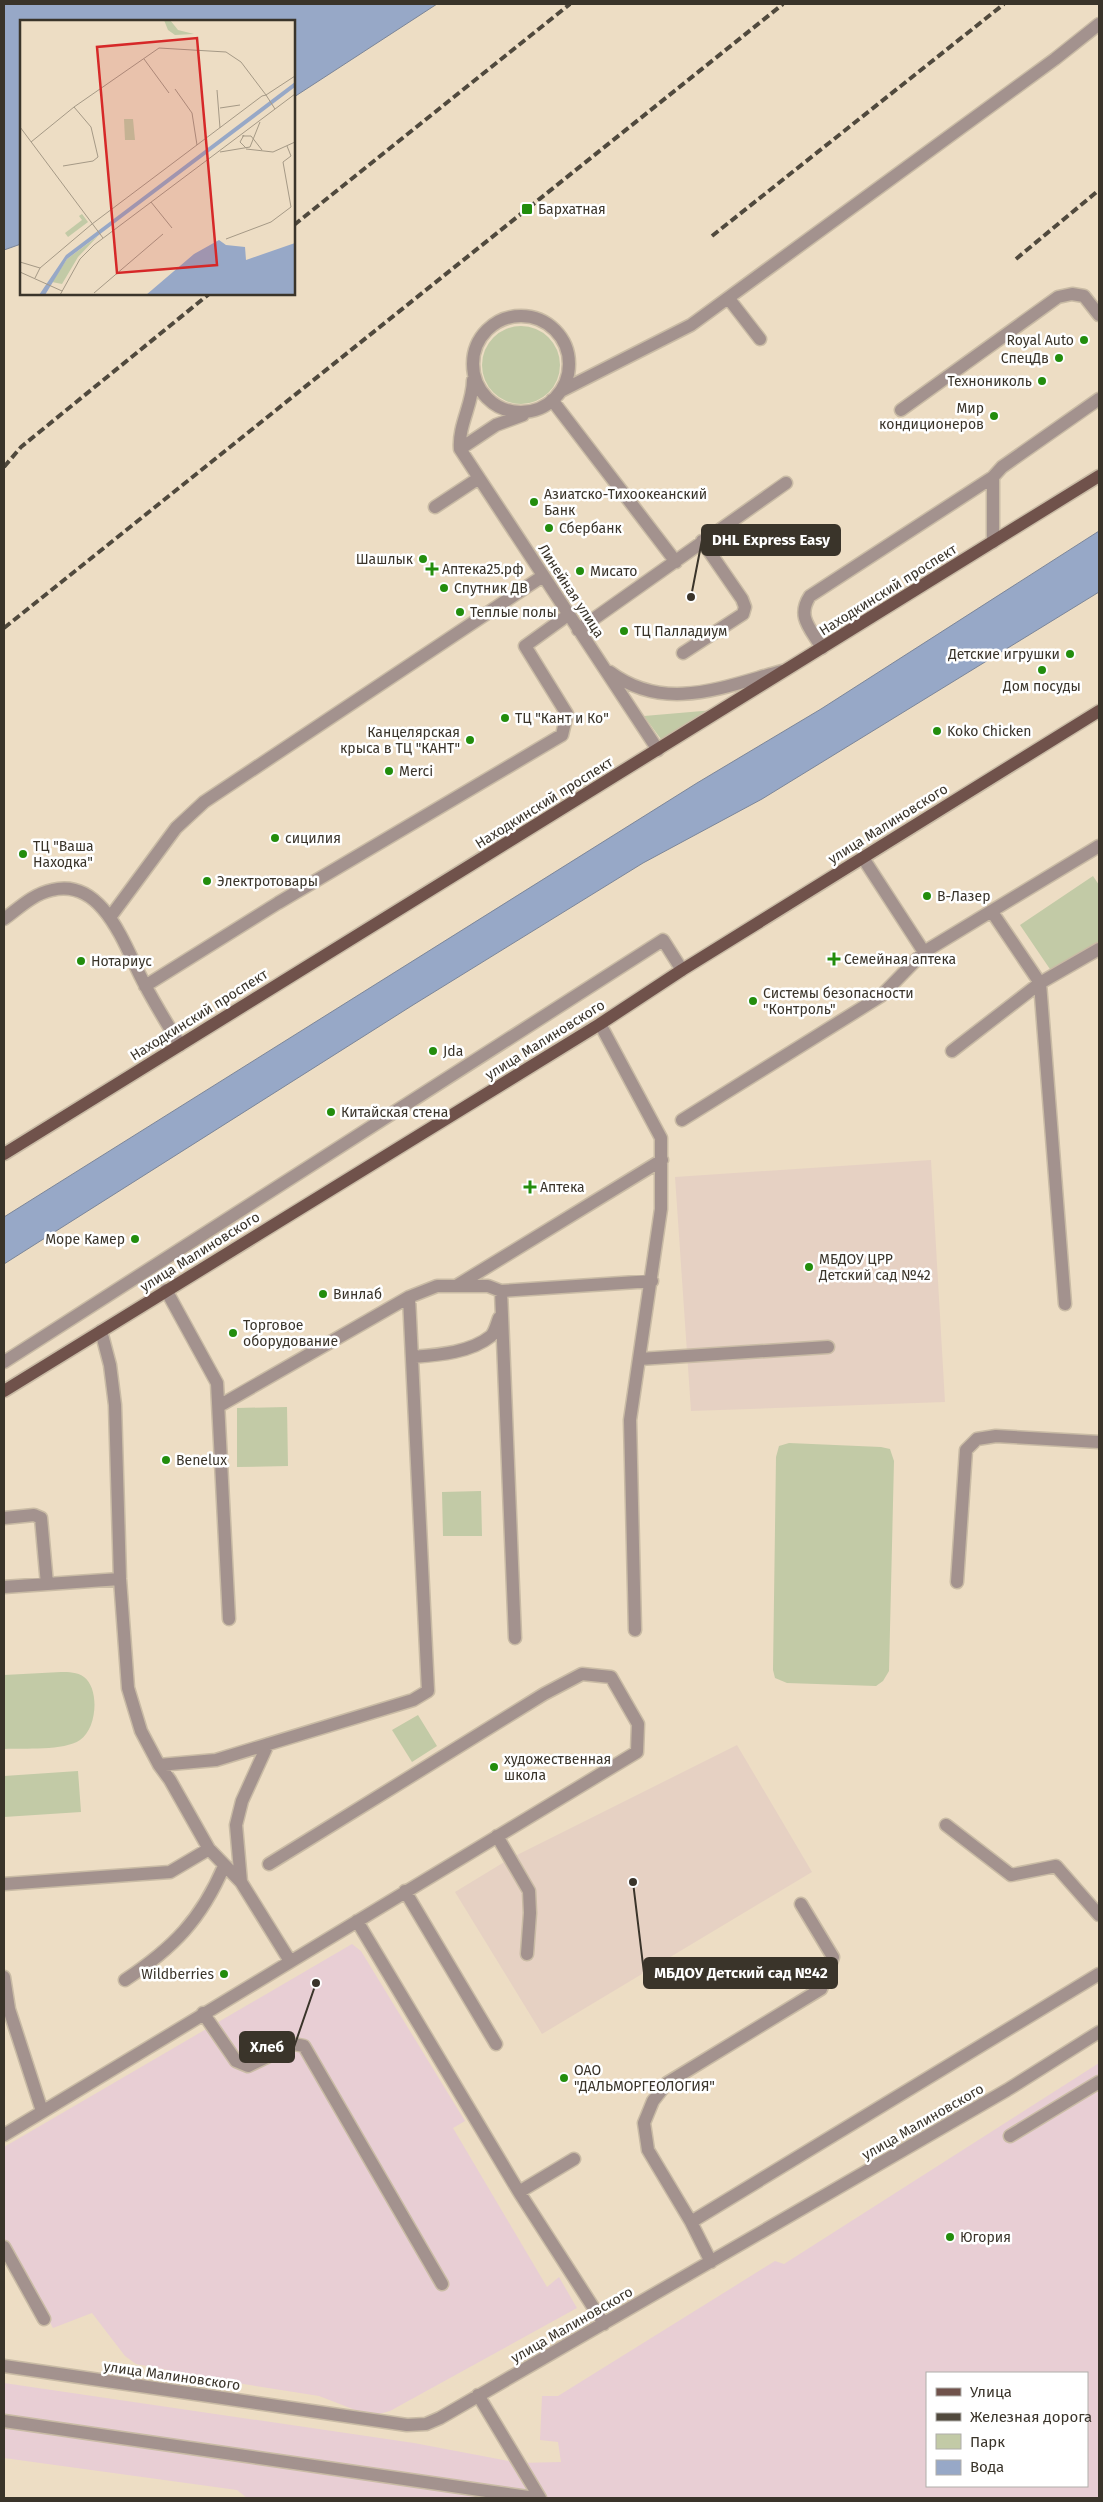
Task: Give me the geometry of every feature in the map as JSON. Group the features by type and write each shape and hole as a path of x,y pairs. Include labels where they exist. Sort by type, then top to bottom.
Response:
{"main road":[{"name":"Находкинский проспект","path":"4,1154 1099,476"},
{"name":"улица Малиновского","path":"4,1391 600,1024 682,970 1099,711"}],"street":[{"path":"556,396 568,373 568,356 562,338 549,325 530,317 509,318 491,326 480,337 473,354 473,394 459,436 460,449 496,425 532,411 556,396 692,325 1099,24"},
{"path":"901,410 1058,297 1072,294 1084,296 1099,315"},
{"path":"728,299 760,340"},
{"path":"473,372 480,390 494,404 512,412 532,411"},
{"path":"556,396 676,562"},
{"path":"822,648 803,616 803,606 810,596 993,477 1002,467 1099,399"},
{"name":"Линейная улица","path":"460,449 658,750"},
{"path":"993,477 993,542"},
{"path":"435,507 479,478"},
{"path":"578,630 786,483"},
{"path":"683,653 743,614 745,607 742,598 702,541"},
{"path":"111,916 176,828 204,802 543,576"},
{"path":"145,986 278,903 562,735 567,714 525,646 568,615"},
{"path":"603,667 625,684 647,692 671,695 695,694 789,669"},
{"path":"682,1120 880,996 924,952 1099,846"},
{"path":"863,858 924,952"},
{"path":"4,919 37,895 54,889 67,889 90,896 111,916 145,986 180,1045"},
{"path":"992,912 1040,983 1064,1304"},
{"path":"4,1362 663,940 682,970"},
{"path":"952,1051 1040,983 1099,949"},
{"path":"600,1024 661,1138 661,1209 630,1429 635,1630"},
{"path":"456,1286 662,1160"},
{"path":"218,1406 409,1297 437,1286 488,1286 500,1291 652,1281"},
{"path":"166,1290 217,1382 229,1619"},
{"path":"500,1291 515,1638"},
{"path":"158,1765 216,1760 413,1700 428,1691 409,1297"},
{"path":"412,1357 443,1354 473,1346 492,1335 501,1314"},
{"path":"101,1331 110,1365 115,1405 120,1579 128,1688 141,1731 158,1765 170,1780 209,1848 241,1882 290,1960"},
{"path":"639,1359 828,1347"},
{"path":"957,1582 966,1450 977,1439 996,1436 1099,1442"},
{"path":"4,1518 34,1515 41,1518 47,1584"},
{"path":"4,1587 120,1579"},
{"path":"4,2134 637,1752 638,1724 611,1677 582,1674 544,1694 269,1864"},
{"path":"241,1882 236,1825 242,1801 268,1744"},
{"path":"946,1825 1011,1874 1056,1866 1099,1915"},
{"path":"497,1836 529,1891 530,1913 527,1954"},
{"path":"4,1884 170,1872 209,1848"},
{"path":"125,1980 158,1958 188,1928 206,1902 224,1866"},
{"path":"405,1891 496,2044"},
{"path":"711,2262 691,2222 648,2150 644,2123 653,2101 667,2083 821,1989 833,1957 801,1904"},
{"path":"357,1922 519,2192 604,2324"},
{"path":"691,2222 1099,1974"},
{"path":"4,1977 6,2010 42,2111"},
{"path":"203,2013 236,2061 241,2064 248,2066 294,2044 304,2046 442,2284"},
{"name":"улица Малиновского","path":"4,2366 407,2425 426,2424 440,2418 604,2324 1007,2090 1099,2032"},
{"path":"1010,2136 1099,2082"},
{"path":"519,2192 574,2159"},
{"path":"4,2247 44,2319"},
{"path":"478,2395 540,2498"},
{"path":"4,2421 535,2498"}],"shaded area":[{"name":"МБДОУ ЦРР Детский сад №42","path":"931,1160 945,1402 691,1411 675,1177"},
{"path":"737,1745 812,1872 542,2034 455,1892 511,1858"},
{"path":"352,1944 361,1951 465,2121 453,2128 547,2287 559,2277 577,2308 390,2411 379,2414 363,2413 319,2396 136,2364 125,2356 92,2313 53,2328 4,2237 4,2147"},
{"path":"1099,2063 1099,2498 247,2498 237,2490 4,2458 4,2383 414,2443 519,2463 561,2462 558,2442 540,2440 542,2396 558,2396 775,2261 784,2264"}],"green space":[{"path":"521,326 536,329 548,338 557,350 560,365 557,380 548,392 536,401 521,404 506,401 494,392 485,380 482,365 485,350 494,338 506,329"},
{"path":"714,710 663,742 644,716"},
{"path":"1093,876 1099,885 1099,950 1056,978 1020,925"},
{"path":"287,1407 288,1466 237,1467 237,1408"},
{"path":"789,1443 890,1449 894,1461 889,1671 883,1681 876,1686 787,1683 775,1678 773,1670 776,1457 779,1446"},
{"path":"481,1491 482,1536 443,1536 442,1492"},
{"path":"61,1672 81,1675 93,1690 93,1718 86,1735 73,1744 64,1746 4,1749 4,1675"},
{"path":"418,1715 437,1746 412,1762 392,1730"},
{"path":"78,1771 81,1812 4,1817 4,1776"}],"water":[{"path":"4,4 437,4 295,96 295,20 20,20 20,244 4,250"},
{"path":"1099,531 1099,592 762,799 643,863 413,1005 4,1264 4,1217 697,783 821,709"}],"railway":[{"path":"295,224 570,4"},
{"path":"4,628 783,4"},
{"path":"712,236 1004,4"},
{"path":"1016,259 1099,190"},
{"path":"4,467 21,447 208,295"}],"place":[{"name":"Бархатная","path":"527,209"},
{"name":"Royal Auto","path":"1084,340"},
{"name":"СпецДв","path":"1059,358"},
{"name":"Технониколь","path":"1042,381"},
{"name":"Мир кондиционеров","path":"994,416"},
{"name":"Азиатско-Тихоокеанский Банк","path":"534,502"},
{"name":"Сбербанк","path":"549,528"},
{"name":"Шашлык","path":"423,559"},
{"name":"Аптека25.рф","path":"432,569"},
{"name":"Мисато","path":"580,571"},
{"name":"Спутник ДВ","path":"444,588"},
{"name":"DHL Express Easy","path":"691,597"},
{"name":"Теплые полы","path":"460,612"},
{"name":"ТЦ Палладиум","path":"624,631"},
{"name":"Детские игрушки","path":"1070,654"},
{"name":"Дом посуды","path":"1042,670"},
{"name":"ТЦ \"Кант и Ко\"","path":"505,718"},
{"name":"Koko Chicken","path":"937,731"},
{"name":"Канцелярская крыса в ТЦ \"КАНТ\"","path":"470,740"},
{"name":"Merci","path":"389,771"},
{"name":"сицилия","path":"275,838"},
{"name":"ТЦ \"Ваша Находка\"","path":"23,854"},
{"name":"Электротовары","path":"207,881"},
{"name":"В-Лазер","path":"927,896"},
{"name":"Семейная аптека","path":"834,959"},
{"name":"Нотариус","path":"81,961"},
{"name":"Системы безопасности \"Контроль\"","path":"753,1001"},
{"name":"Jda","path":"433,1051"},
{"name":"Китайская стена","path":"331,1112"},
{"name":"Аптека","path":"530,1187"},
{"name":"Море Камер","path":"135,1239"},
{"name":"МБДОУ ЦРР Детский сад №42","path":"809,1267"},
{"name":"Винлаб","path":"323,1294"},
{"name":"Торговое оборудование","path":"233,1333"},
{"name":"Benelux","path":"166,1460"},
{"name":"художественная школа","path":"494,1767"},
{"name":"МБДОУ Детский сад №42","path":"633,1882"},
{"name":"Wildberries","path":"224,1974"},
{"name":"Хлеб","path":"316,1983"},
{"name":"ОАО \"ДАЛЬМОРГЕОЛОГИЯ\"","path":"564,2078"},
{"name":"Югория","path":"950,2237"}]}
